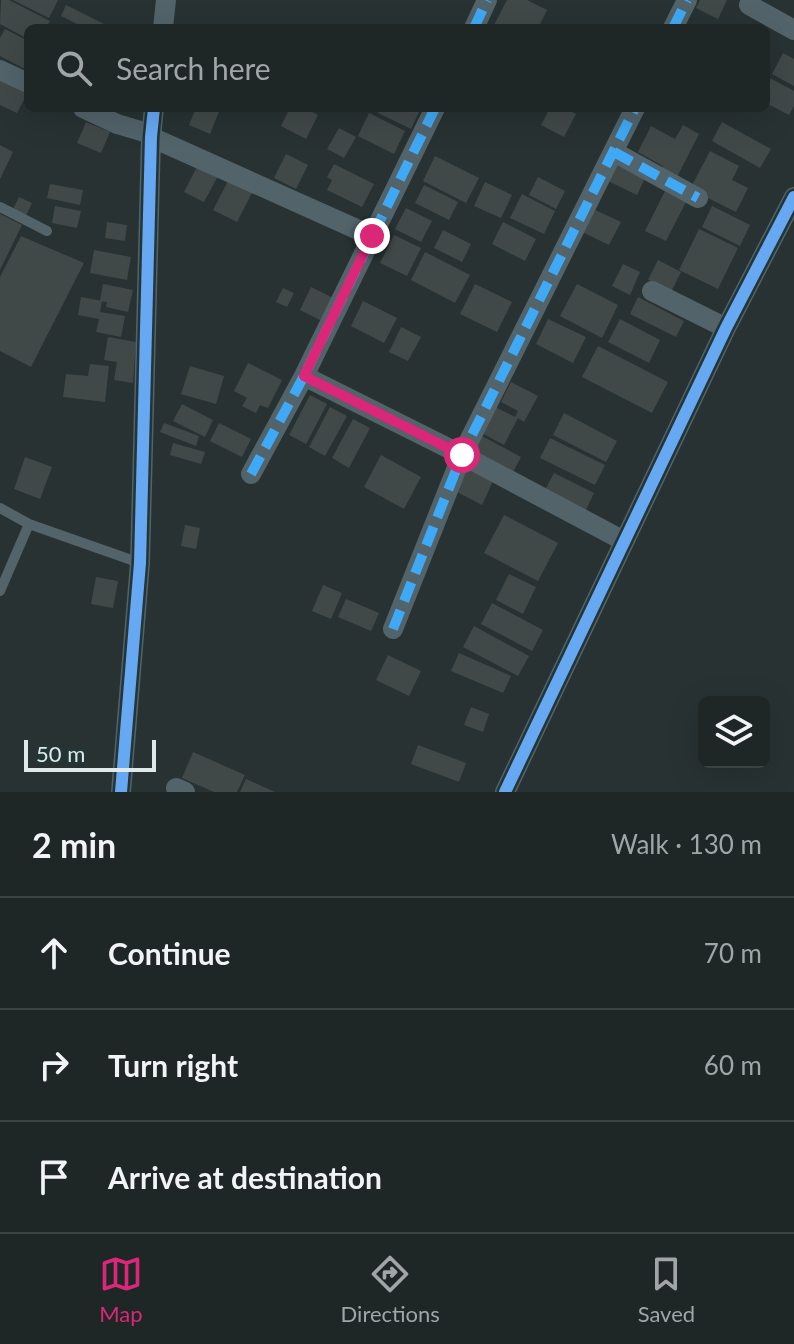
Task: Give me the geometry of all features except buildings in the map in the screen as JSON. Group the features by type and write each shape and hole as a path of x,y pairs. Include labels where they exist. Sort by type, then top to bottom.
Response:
{"street":[{"path":"163,24 166,0"},
{"path":"476,24 487,0"},
{"path":"675,24 687,0"},
{"path":"749,5 794,30"},
{"path":"0,70 24,81"},
{"path":"92,112 372,236"},
{"path":"121,792 140,563 154,112"},
{"path":"251,474 304,376 433,112"},
{"path":"393,629 462,455 633,112"},
{"path":"614,152 698,198"},
{"path":"505,792 726,328 794,197"},
{"path":"652,291 726,328"},
{"path":"304,376 624,541"}],"lane":[{"path":"0,207 47,231"},
{"path":"0,508 29,524 140,563"},
{"path":"0,591 29,524"}],"marked path":[{"path":"476,24 487,0"},
{"path":"675,24 687,0"},
{"path":"251,474 304,376 433,112"},
{"path":"393,629 462,455 633,112"},
{"path":"614,152 698,198"}],"cycle path":[{"path":"121,792 140,563 154,112"},
{"path":"505,792 726,328 794,197"}],"route":[{"path":"372,236 304,376 462,455"}]}
